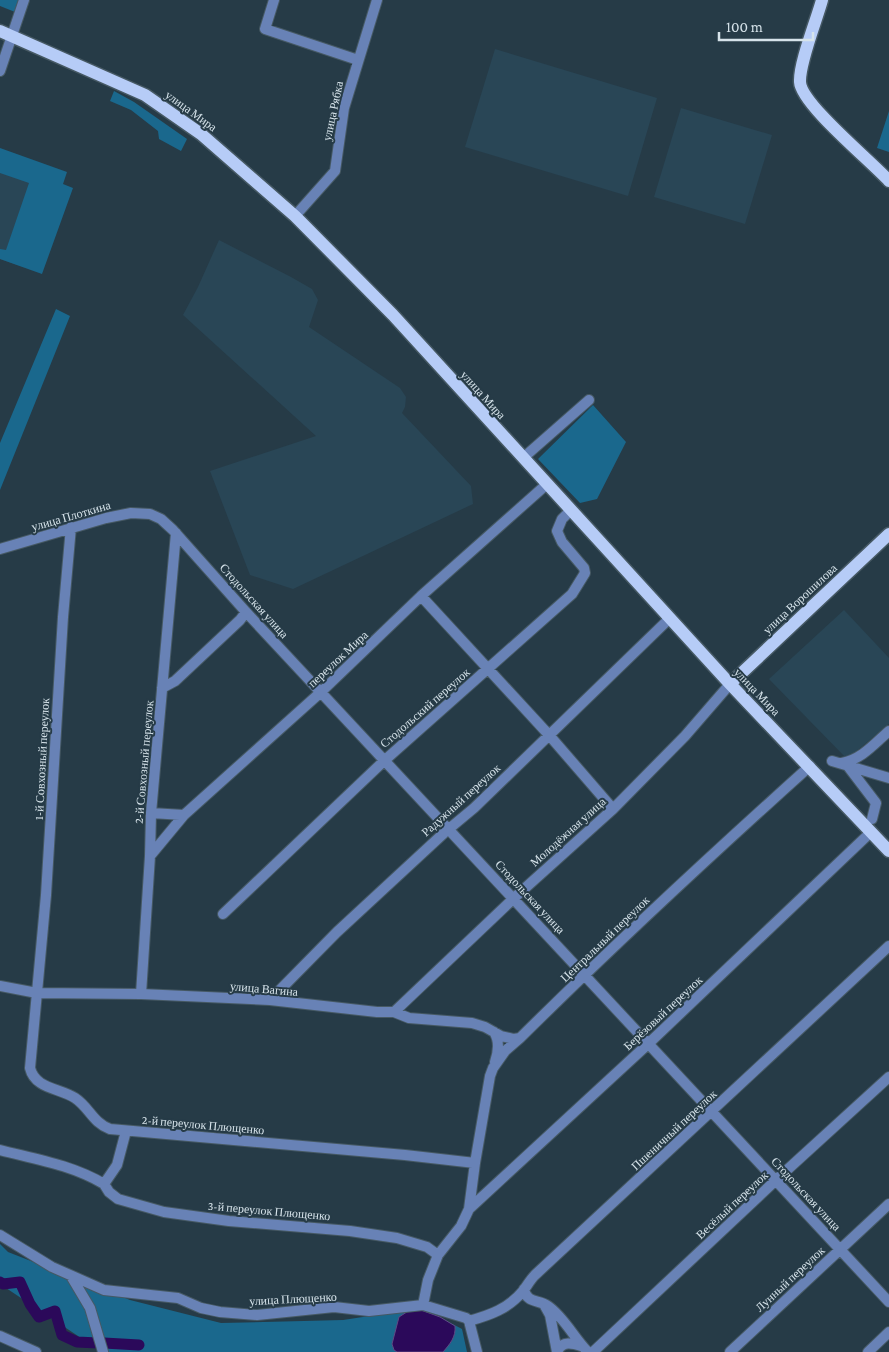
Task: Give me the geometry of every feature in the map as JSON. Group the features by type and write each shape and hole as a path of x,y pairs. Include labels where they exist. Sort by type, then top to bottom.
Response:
{"main road":[{"path":"822,0 803,63 800,82 802,90 815,109 889,181"},
{"name":"улица Мира","path":"0,30 146,95 201,134 295,216 393,315 730,684 810,766 872,825 889,851"},
{"name":"улица Ворошилова","path":"730,684 889,534"}],"street":[{"path":"0,71 24,0"},
{"path":"274,0 265,29 271,29 358,60"},
{"name":"улица Рябка","path":"295,216 335,171 344,108 378,0"},
{"path":"523,458 589,400"},
{"name":"переулок Мира","path":"150,856 184,815 321,692 421,596 547,484"},
{"name":"Стодольский переулок","path":"223,914 384,760 572,594 585,573 584,568 562,542 557,531 562,519 571,510"},
{"name":"улица Плоткина","path":"0,548 121,514 150,514"},
{"name":"Стодольская улица","path":"150,514 161,519 176,533 246,612 450,828 648,1044 889,1302"},
{"name":"1-й Совхозный переулок","path":"38,993 46,894 62,626 71,527"},
{"name":"2-й Совхозный переулок","path":"141,994 151,813 176,533"},
{"path":"421,596 549,735 614,809"},
{"path":"162,688 175,681 240,620 246,612"},
{"name":"Радужный переулок","path":"270,1000 337,932 474,808 670,618"},
{"name":"Молодёжная улица","path":"394,1012 514,898 614,809 685,736 730,684"},
{"path":"840,763 851,761 861,756 889,731"},
{"path":"840,763 889,778"},
{"path":"840,763 876,803 872,825"},
{"name":"Центральный переулок","path":"475,1163 490,1076 493,1068 505,1052 585,974 810,766"},
{"path":"151,813 184,815"},
{"name":"Берёзовый переулок","path":"469,1209 648,1044 872,825"},
{"name":"Пшеничный переулок","path":"469,1321 499,1311 507,1306 524,1289 534,1275 889,946"},
{"name":"улица Вагина","path":"0,986 38,993 141,994 270,1000 377,1012 394,1012 409,1018 472,1023 508,1038 520,1038"},
{"name":"2-й переулок Плющенко","path":"38,993 30,1068 32,1075 40,1084 66,1093 76,1099 102,1126 126,1131 405,1155 475,1163"},
{"path":"493,1068 498,1052 497,1036 494,1032"},
{"name":"Весёлый переулок","path":"593,1352 889,1077"},
{"path":"0,1150 60,1166 84,1174 104,1184 117,1166 126,1131"},
{"path":"424,1305 428,1280 438,1255 461,1226 469,1209 475,1163"},
{"name":"3-й переулок Плющенко","path":"104,1184 109,1192 118,1199 164,1212 228,1221 342,1230 397,1238 427,1247 438,1255"},
{"name":"Лунный переулок","path":"730,1352 889,1204"},
{"name":"улица Плющенко","path":"0,1235 52,1267 104,1290 178,1298 201,1308 220,1312 257,1315 319,1307 370,1311 424,1305 469,1321"},
{"path":"70,1276 90,1308 103,1352"},
{"path":"524,1289 530,1301"},
{"path":"499,1311 530,1301 543,1303 556,1313 584,1349"},
{"path":"543,1303 550,1316 558,1351"},
{"path":"469,1321 477,1352"},
{"path":"868,1352 889,1332"},
{"path":"0,1336 36,1352"},
{"path":"558,1351 566,1343 584,1349"}],"shaded area":[{"path":"0,0 20,0 15,12 0,6"},
{"path":"495,49 657,98 628,196 465,147"},
{"path":"114,91 134,102 187,139 181,151 159,139 158,131 131,110 110,101"},
{"path":"681,108 772,135 745,224 654,197"},
{"path":"889,111 889,152 877,148"},
{"path":"0,148 67,172 63,184 73,188 42,274 0,259 0,249 6,250 29,183 0,173"},
{"path":"0,161 50,180 23,267 0,259"},
{"path":"219,240 312,289 318,300 309,327 400,388 406,397 402,413 471,486 473,504 293,589 250,575 210,471 316,436 183,315"},
{"path":"56,309 70,316 0,490 0,443"},
{"path":"593,405 626,442 597,499 580,503 538,459"},
{"path":"844,610 889,658 889,724 847,759 769,679"},
{"path":"0,1244 8,1252 130,1300 221,1323 343,1320 422,1308 462,1329 467,1352 102,1352 0,1284"},
{"path":"418,1309 440,1317 455,1326 453,1337 443,1352 397,1352 394,1350 392,1344 399,1317 410,1310"}],"waterway":[{"path":"0,1282 3,1284 20,1282 30,1304 39,1317 55,1311 62,1335 77,1342 98,1343"},
{"path":"104,1343 139,1345"}]}
